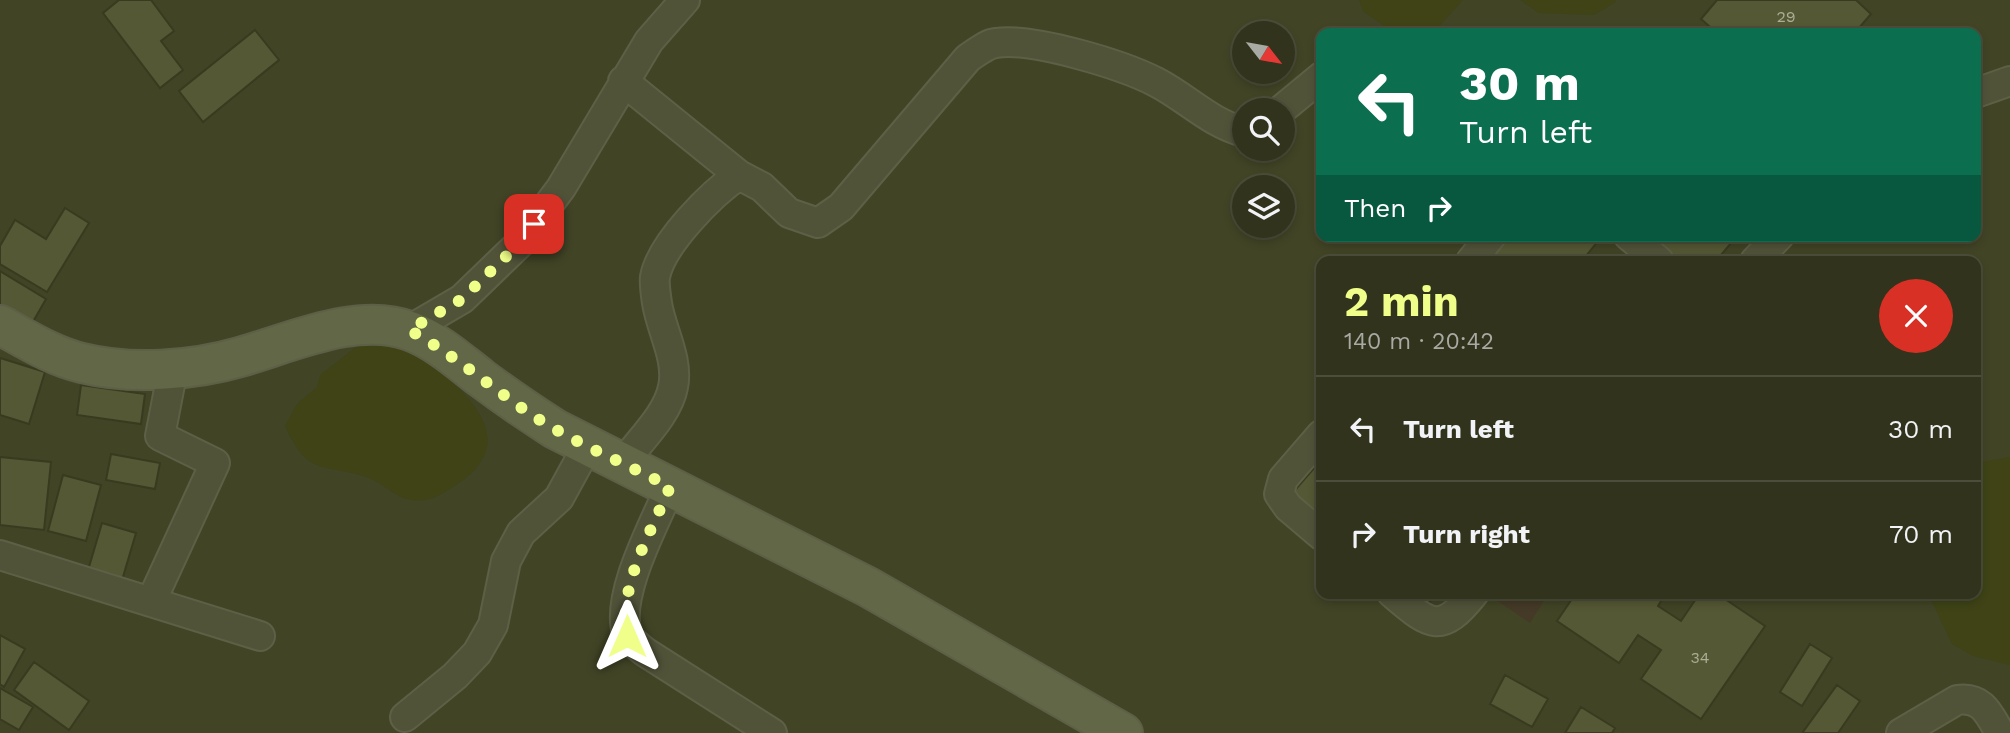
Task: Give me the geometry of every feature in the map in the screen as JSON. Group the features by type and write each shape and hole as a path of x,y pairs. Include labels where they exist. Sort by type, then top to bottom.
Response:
{"street":[{"path":"409,330 462,299 520,243 561,188 623,81 676,3"},
{"path":"623,81 739,175 762,187 789,213 818,222 841,207 968,58 993,43 1020,42 1119,66 1158,82 1223,127 1232,129"},
{"path":"1295,99 1316,81"},
{"path":"1981,91 2010,81"},
{"path":"624,462 665,407 673,386 672,362 657,304 655,277 664,255 715,191 739,175"},
{"path":"1475,256 1486,242"},
{"path":"1636,242 1653,256"},
{"path":"1760,256 1773,242"},
{"path":"0,325 46,350 81,363 111,368 173,369 237,358 324,330 370,326 409,330 441,347 534,416 868,587 1123,733"},
{"path":"151,602 215,463 160,436 173,369"},
{"path":"1316,441 1283,479 1279,494 1288,508 1316,531"},
{"path":"405,717 477,653 493,625 506,561 522,533 559,498 588,445"},
{"path":"670,487 630,586 624,616 627,636 645,652 772,733"},
{"path":"0,555 260,636"},
{"path":"1399,599 1420,616 1445,621 1455,617 1469,599"},
{"path":"1900,733 1948,705 1968,698 1977,701 1988,712 2000,733"}],"shaded area":[{"path":"1359,0 1463,0 1438,28 1387,28 1363,11"},
{"path":"1520,0 1616,2 1594,15 1539,13"},
{"path":"397,343 412,347 456,385 479,413 486,428 488,442 484,457 474,471 439,496 427,500 402,497 369,478 310,462 294,443 285,426 297,404 317,387 320,375 360,344"},
{"path":"2010,457 2010,665 1973,656 1952,644 1931,599 1981,599 1981,462"},
{"path":"1495,599 1545,599 1530,623"}],"building":[{"path":"119,0 151,0 174,31 161,41 183,70 160,88 103,13"},
{"path":"1717,0 1856,0 1871,14 1859,28 1711,28 1701,19"},
{"path":"255,30 279,60 203,122 179,91"},
{"path":"65,208 89,223 47,292 0,264 0,246 15,220 46,239"},
{"path":"1500,242 1597,242 1586,256 1488,256"},
{"path":"1647,242 1732,242 1720,256 1661,256"},
{"path":"0,271 46,299 30,327 0,309"},
{"path":"0,358 45,372 29,424 0,415"},
{"path":"81,385 145,394 141,424 77,415"},
{"path":"111,454 160,463 155,489 106,480"},
{"path":"0,457 51,462 44,530 0,525"},
{"path":"1316,466 1316,523 1288,498"},
{"path":"63,475 101,485 86,541 48,531"},
{"path":"102,523 136,533 120,587 86,577"},
{"path":"1406,599 1432,599 1421,612"},
{"path":"1572,599 1662,599 1658,606 1681,621 1696,599 1725,599 1765,626 1701,719 1641,679 1661,650 1638,635 1619,663 1557,621"},
{"path":"0,635 25,649 4,687 0,684"},
{"path":"1810,644 1832,658 1802,706 1780,692"},
{"path":"34,662 89,701 69,730 14,690"},
{"path":"1505,675 1548,699 1532,727 1490,704"},
{"path":"1837,685 1860,701 1838,733 1803,732"},
{"path":"0,688 33,707 19,730 0,719"},
{"path":"1581,707 1615,728 1612,733 1565,733"}],"route":[{"path":"534,224 520,243 462,299 409,330 441,347 514,403 555,429 670,487 630,586 624,616 627,636"}]}
